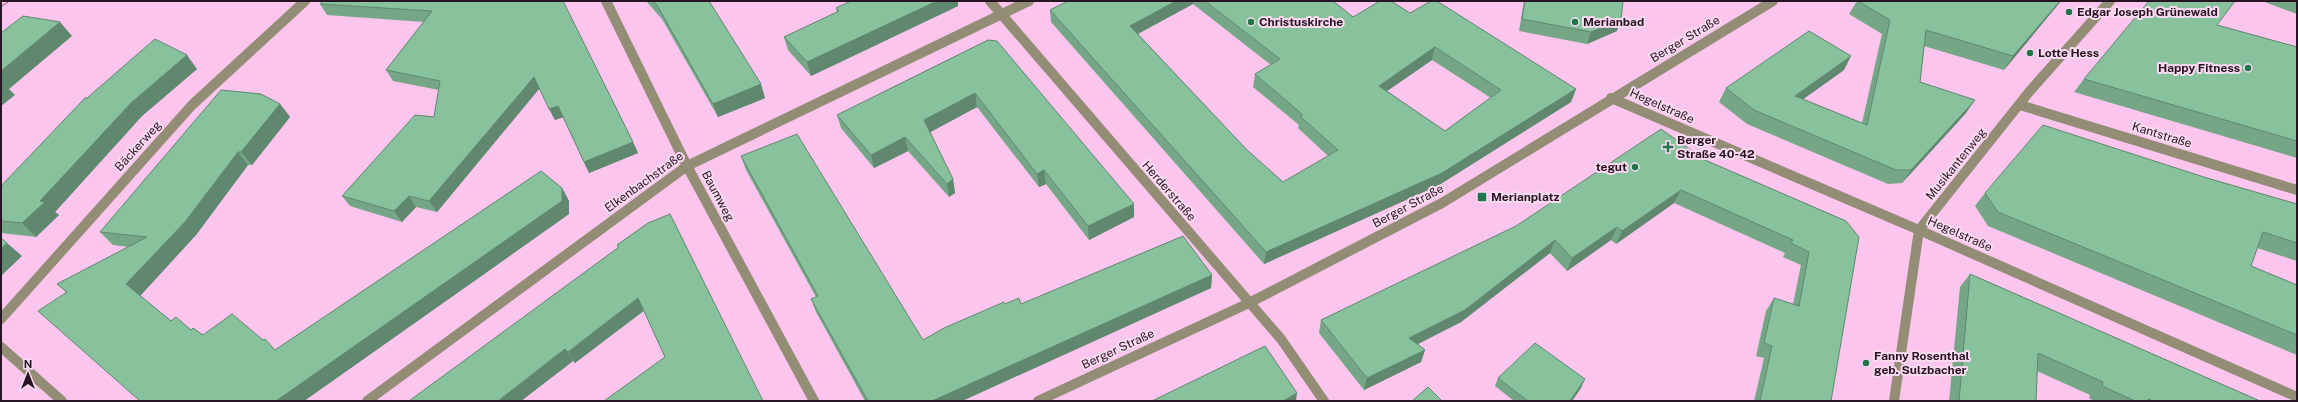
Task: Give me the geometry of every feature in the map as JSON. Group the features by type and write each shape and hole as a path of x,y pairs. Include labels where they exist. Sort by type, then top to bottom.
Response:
{"street":[{"name":"Bäckerweg","path":"1,318 192,105 305,1"},
{"name":"Baumweg","path":"606,1 687,166 814,401"},
{"name":"Herderstraße","path":"990,1 1281,339 1324,401"},
{"name":"Elkenbachstraße","path":"367,401 687,166 1029,1"},
{"name":"Berger Straße","path":"1038,401 1249,303 1442,203 1611,98 1773,1"},
{"name":"Musikantenweg","path":"1919,230 2029,92 2110,1"},
{"name":"Hegelstraße","path":"1611,98 1919,230 2297,397"},
{"name":"Kantstraße","path":"2020,105 2297,190"},
{"path":"1894,401 1919,230"},
{"path":"1,347 62,401"}],"building":[{"path":"323,1 563,1 633,142 584,162 558,106 549,109 534,77 429,201 409,196 394,211 342,196 415,115 434,117 440,81 386,70 432,11 320,4"},
{"path":"653,1 709,1 761,84 713,104 657,5"},
{"path":"851,1 937,1 807,62 784,37 839,11 836,8"},
{"path":"1068,1 1176,1 1130,26 1246,149 1283,182 1338,150 1300,116 1303,115 1255,74 1280,59 1205,1 1333,1 1353,17 1380,1 1391,1 1410,13 1431,1 1437,1 1576,89 1442,173 1266,252 1050,10","holes":["1435,47 1501,90 1445,131 1379,86"]},
{"name":"Merianbad","path":"1525,1 1623,1 1621,20 1591,32 1522,19"},
{"path":"1858,1 2060,1 2013,56 1926,30 1920,82 1975,100 1911,170 1896,170 1754,110 1726,88 1809,31 1851,56 1795,96 1867,125 1890,20"},
{"path":"2149,1 2235,1 2217,25 2297,47 2297,141 2084,79"},
{"path":"23,16 60,22 1,71 1,33"},
{"path":"155,39 187,55 131,103 40,201 45,202 22,223 1,221 1,186 85,98 87,98"},
{"path":"988,40 997,41 1134,204 1088,226 1044,170 1037,174 975,93 924,120 953,179 947,184 905,137 871,155 837,115"},
{"path":"221,90 261,94 280,104 241,152 238,152 185,222 126,284 171,321 176,317 191,330 193,328 203,335 232,314 263,340 265,339 275,350 541,171 562,188 562,201 276,401 140,401 38,311 67,292 57,284 147,237 100,232"},
{"path":"2043,125 2207,178 2297,204 2297,243 2263,232 2251,266 2297,285 2297,335 1998,212 1985,193"},
{"path":"1661,129 1705,160 1846,221 1859,237 1831,401 1760,401 1772,346 1764,343 1774,298 1799,306 1809,252 1791,243 1793,240 1681,190 1622,231 1617,227 1572,258 1555,240 1465,310 1409,338 1425,350 1367,378 1321,320 1516,226"},
{"path":"797,134 923,340 944,328 1004,302 1005,304 1019,298 1021,304 1183,236 1212,275 932,401 868,401 811,299 818,296 741,156"},
{"path":"670,214 763,401 604,401 665,357 638,298 568,352 565,349 498,401 409,401 619,247 617,245 648,223"},
{"path":"1,238 7,243 1,249"},
{"path":"1970,274 2260,401 2153,401 2148,399 2148,401 2135,401 2102,386 2103,382 2038,353 2036,401 1959,401"},
{"path":"1535,343 1585,379 1570,401 1528,401 1498,378"},
{"path":"1265,346 1297,393 1283,401 1152,401"},
{"path":"1428,387 1442,401 1412,401"}],"tram line":[{"path":"1,7 9,1"}],"place":[{"name":"Edgar Joseph Grünewald","path":"2069,12"},
{"name":"Christuskirche","path":"1251,22"},
{"name":"Merianbad","path":"1575,22"},
{"name":"Lotte Hess","path":"2030,53"},
{"name":"Happy Fitness","path":"2248,68"},
{"name":"Berger Straße 40-42","path":"1668,147"},
{"name":"tegut","path":"1635,167"},
{"name":"Merianplatz","path":"1482,197"},
{"name":"Fanny Rosenthal geb. Sulzbacher","path":"1866,363"}]}
